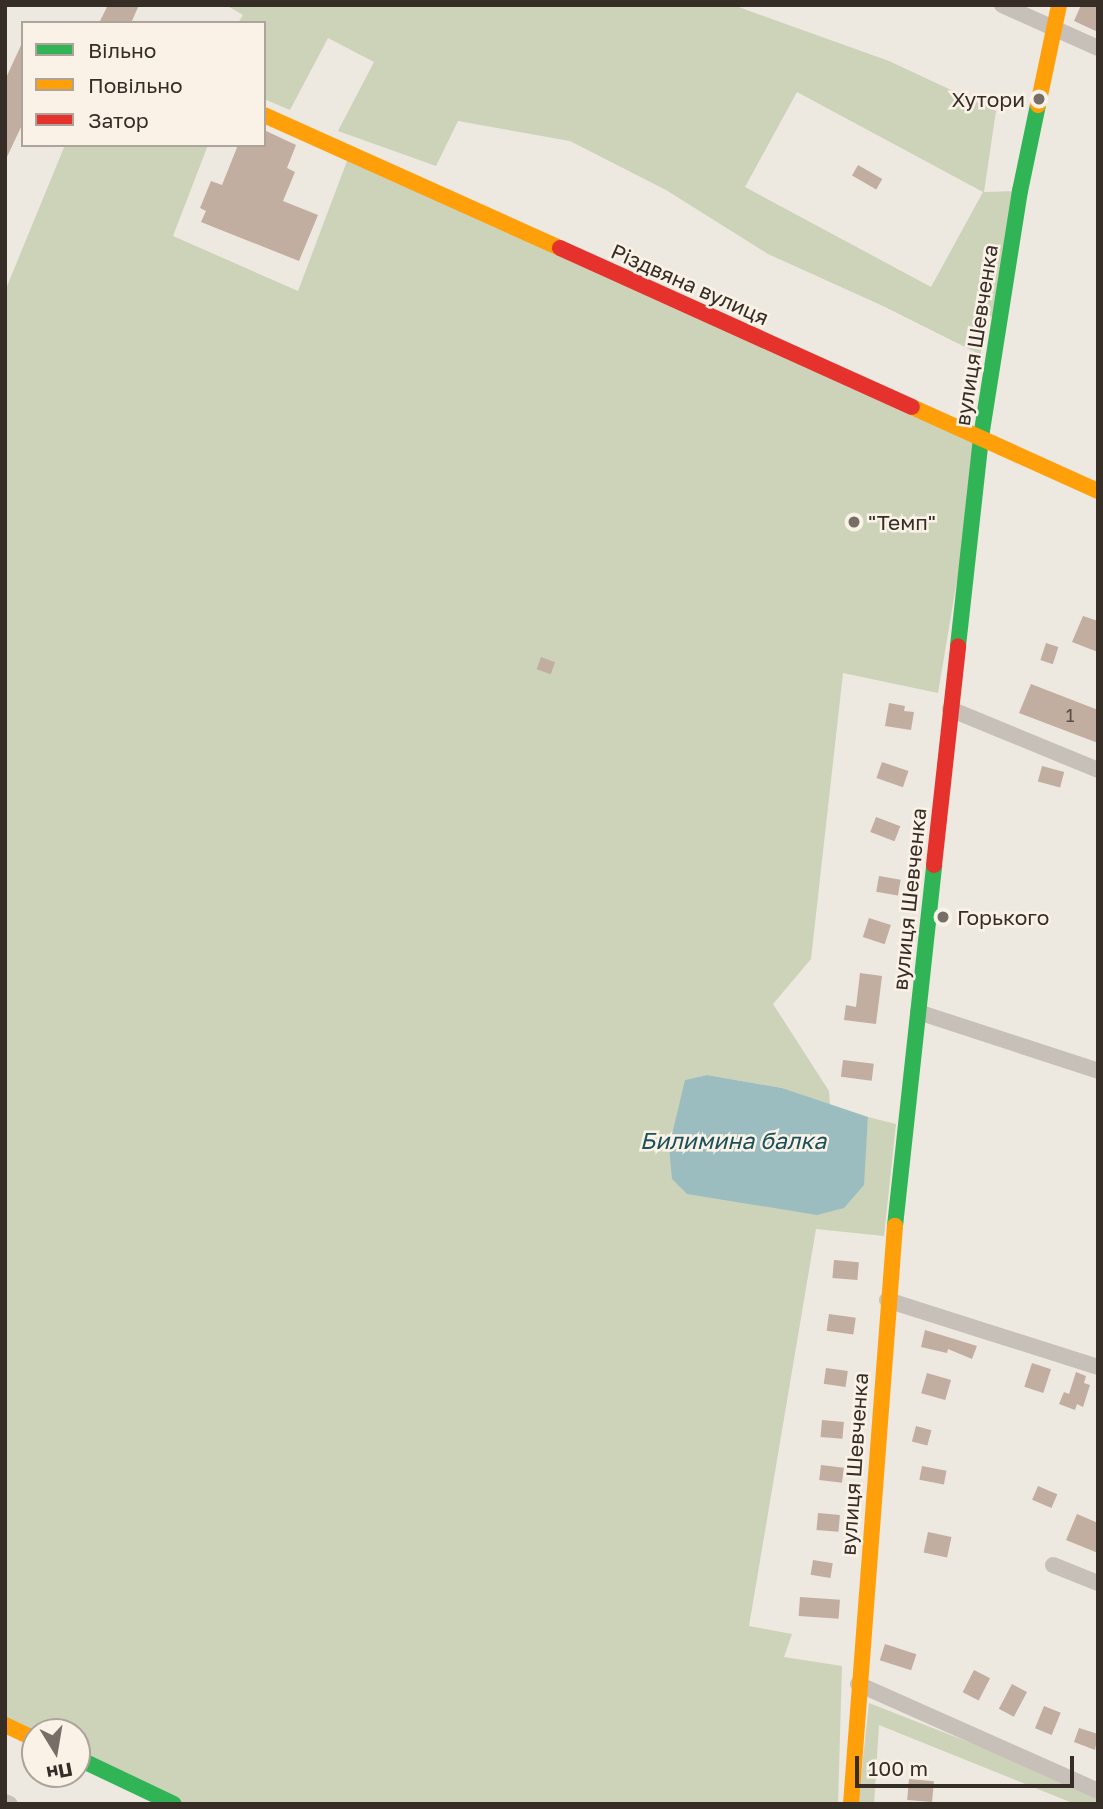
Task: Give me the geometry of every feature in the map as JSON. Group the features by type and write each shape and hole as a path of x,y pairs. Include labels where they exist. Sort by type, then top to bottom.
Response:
{"street":[{"path":"1002,5 1098,48"},
{"name":"вулиця Шевченка","path":"851,1804 887,1300 981,437 1020,191 1059,5"},
{"name":"Різдвяна вулиця","path":"266,116 1098,491"},
{"path":"950,709 1098,770"},
{"path":"918,1012 1098,1071"},
{"path":"887,1300 1098,1367"},
{"path":"1053,1565 1098,1583"},
{"path":"858,1684 1098,1791"},
{"path":"5,1725 21,1732"},
{"path":"91,1765 174,1804"}],"green space":[{"path":"226,5 733,5 889,61 996,111 984,192 1020,191 999,320 981,312 981,355 883,306 768,254 666,190 570,141 458,121 436,166 338,131 374,62 328,38 290,110 266,100 266,21 239,21 243,15","holes":["797,92 983,192 931,287 745,187"]},
{"path":"64,147 207,147 173,236 298,291 350,153 981,437 938,693 843,673 811,959 773,1004 829,1091 830,1105 782,1088 707,1075 686,1080 863,1185 868,1117 896,1124 884,1236 816,1229 749,1626 792,1634 784,1657 842,1666 838,1804 174,1804 91,1765 91,1718 21,1718 21,1729 5,1725 5,291"},
{"path":"869,1703 1098,1793 1098,1804 1075,1804 879,1725 874,1804 858,1804"}],"water":[{"name":"Билимина балка","path":"707,1075 782,1088 868,1117 864,1185 844,1208 817,1215 687,1194 672,1179 669,1147 685,1080"}],"building":[{"path":"108,5 139,5 132,21 100,21"},
{"path":"1081,5 1098,5 1098,32 1074,21"},
{"path":"21,45 21,127 5,161 5,80"},
{"path":"266,131 296,145 287,168 295,172 283,201 318,215 299,261 201,222 206,211 200,208 211,181 222,185 237,147 266,147"},
{"path":"858,165 882,179 876,189 852,175"},
{"path":"1083,616 1098,621 1098,652 1072,642"},
{"path":"1046,643 1058,647 1053,664 1040,660"},
{"path":"541,657 555,662 551,674 537,669"},
{"path":"1031,684 1098,710 1098,743 1019,713"},
{"path":"889,703 905,706 904,711 914,712 911,730 885,726"},
{"path":"882,762 908,771 903,787 876,778"},
{"path":"1042,766 1064,772 1060,787 1038,781"},
{"path":"876,817 900,826 895,841 870,832"},
{"path":"879,876 901,880 898,896 876,892"},
{"path":"869,918 891,925 885,944 863,937"},
{"path":"860,973 882,976 876,1024 844,1020 846,1005 856,1007"},
{"path":"843,1060 874,1064 872,1081 841,1077"},
{"path":"834,1260 859,1262 857,1280 832,1278"},
{"path":"829,1314 856,1318 853,1335 827,1331"},
{"path":"925,1330 977,1346 972,1359 948,1349 947,1353 921,1347"},
{"path":"1032,1363 1051,1369 1043,1393 1024,1387"},
{"path":"826,1368 848,1371 846,1387 824,1384"},
{"path":"1076,1372 1086,1376 1084,1383 1090,1385 1083,1407 1077,1404 1075,1410 1059,1404 1064,1392 1069,1394"},
{"path":"927,1373 951,1380 945,1400 921,1393"},
{"path":"822,1420 844,1422 842,1439 821,1437"},
{"path":"916,1426 931,1430 927,1446 912,1441"},
{"path":"821,1465 844,1468 842,1483 819,1480"},
{"path":"922,1466 947,1471 944,1485 919,1480"},
{"path":"1038,1486 1057,1494 1051,1508 1032,1500"},
{"path":"818,1513 840,1515 838,1532 817,1530"},
{"path":"1077,1514 1098,1523 1098,1553 1066,1540"},
{"path":"928,1532 951,1537 947,1558 924,1553"},
{"path":"813,1560 833,1563 830,1578 811,1575"},
{"path":"800,1597 840,1600 839,1619 799,1616"},
{"path":"885,1644 916,1654 911,1670 880,1660"},
{"path":"974,1670 990,1678 979,1700 963,1692"},
{"path":"1012,1684 1027,1692 1014,1717 999,1709"},
{"path":"1044,1706 1061,1713 1052,1735 1035,1728"},
{"path":"1079,1728 1098,1734 1095,1750 1074,1742"},
{"path":"909,1779 934,1781 932,1802 907,1800"}],"traffic: fast":[{"path":"958,646 981,437 1020,191 1038,105"},
{"path":"895,1226 934,865"},
{"path":"91,1765 174,1804"}],"traffic: slow":[{"path":"1038,105 1059,5"},
{"path":"266,116 560,248"},
{"path":"912,407 1098,491"},
{"path":"851,1804 895,1226"},
{"path":"5,1725 21,1732"}],"traffic: jam":[{"path":"560,248 912,407"},
{"path":"934,865 958,646"}],"place":[{"name":"Хутори","path":"1039,99"},
{"name":"\"Темп\"","path":"854,522"},
{"name":"Горького","path":"943,917"}]}
